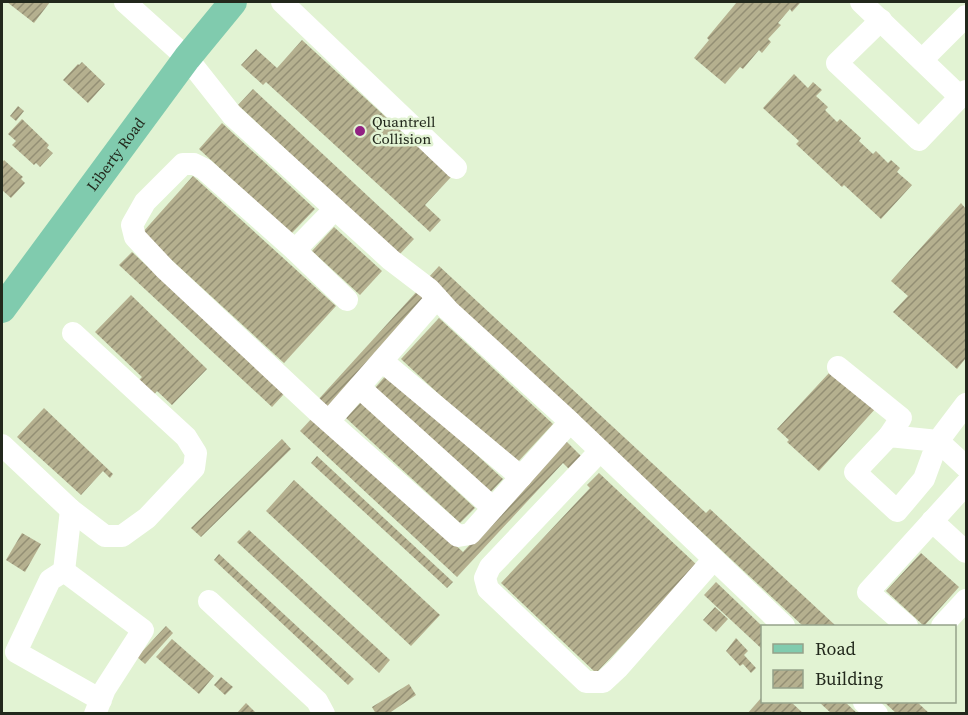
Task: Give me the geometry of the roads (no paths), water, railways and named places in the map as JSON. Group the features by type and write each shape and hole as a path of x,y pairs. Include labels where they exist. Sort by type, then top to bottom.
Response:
{"main road":[{"name":"Liberty Road","path":"2,309 187,58 233,2"}],"street":[{"path":"125,2 187,58 232,115 391,260 429,290 782,625"},
{"path":"282,2 456,168"},
{"path":"861,2 880,20 922,60 964,93 919,140 837,63 880,20"},
{"path":"922,60 966,16"},
{"path":"347,300 204,169 194,164 183,164 145,202 132,225 135,237 165,269 329,421 458,536 470,534 570,422"},
{"path":"295,250 335,209"},
{"path":"329,421 437,298"},
{"path":"2,446 71,510 105,536 122,536 147,518 194,468 196,453 186,437 73,333"},
{"path":"382,361 521,477"},
{"path":"838,367 901,418 889,436 855,472 897,510 924,479 938,441 966,404"},
{"path":"359,387 493,508"},
{"path":"889,436 938,441 966,470 932,521 868,592 906,625"},
{"path":"600,451 490,567 485,578 488,589 586,682 603,682 714,560"},
{"path":"64,571 143,630 98,707 16,652 51,580 64,571 71,510"},
{"path":"932,521 966,552"},
{"path":"944,625 966,600"},
{"path":"209,601 316,702 324,714"},
{"path":"865,703 877,714"}],"place":[{"name":"Quantrell Collision","path":"360,131"}]}
